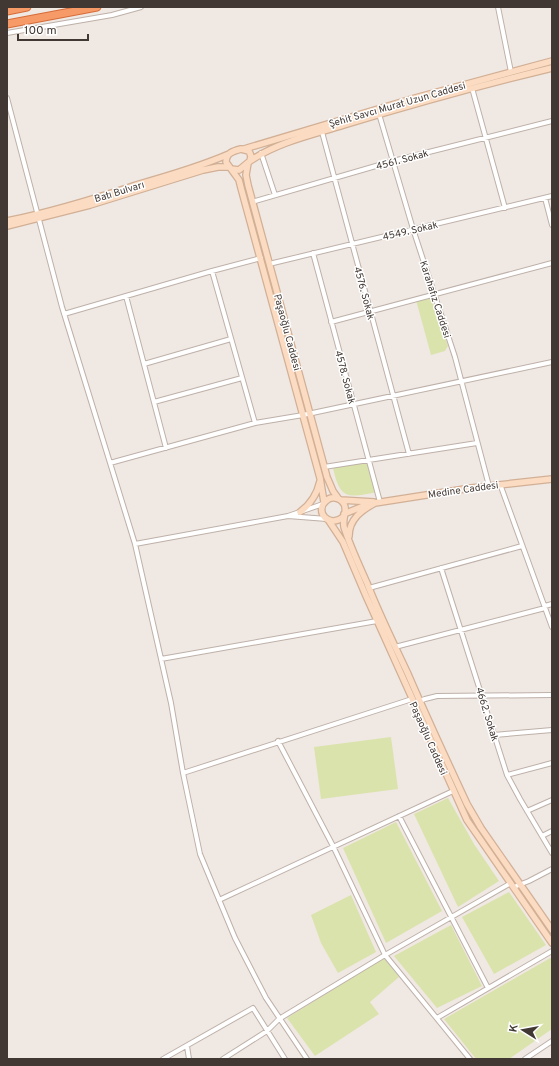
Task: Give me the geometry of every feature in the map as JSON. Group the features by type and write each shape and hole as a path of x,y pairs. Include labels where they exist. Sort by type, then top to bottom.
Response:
{"highway":[{"path":"7,11 27,7"},
{"path":"7,24 98,7"}],"street":[{"path":"7,33 112,15 141,7"},
{"path":"498,7 511,72"},
{"name":"Şehit Savcı Murat Uzun Caddesi","path":"244,149 415,98 552,61"},
{"name":"Şehit Savcı Murat Uzun Caddesi","path":"249,162 261,153 278,146 379,114 472,88 552,68"},
{"path":"472,88 505,208"},
{"path":"7,98 64,314 134,544 171,703 183,773 200,854 235,938 266,998 307,1059"},
{"name":"Karahafız Caddesi","path":"379,114 413,229 455,357 489,486"},
{"name":"4561. Sokak","path":"252,202 334,177 552,121"},
{"name":"4576. Sokak","path":"322,132 409,454"},
{"path":"244,149 250,154 249,162 239,170 229,168 226,159 229,154 234,151 244,149"},
{"path":"261,153 275,195"},
{"name":"Batı Bulvarı","path":"7,222 39,217 212,161 229,154"},
{"name":"Paşaoğlu Caddesi","path":"249,162 246,175 252,202 324,467 330,486 340,500"},
{"name":"Batı Bulvarı","path":"7,226 90,205 196,172 212,168 229,168"},
{"name":"Paşaoğlu Caddesi","path":"229,168 240,184 320,478 324,503"},
{"name":"4549. Sokak","path":"269,264 552,196"},
{"path":"545,198 552,225"},
{"name":"4578. Sokak","path":"313,253 369,460 377,502"},
{"path":"64,314 260,258"},
{"path":"331,322 552,263"},
{"path":"212,271 255,424"},
{"path":"126,296 166,448"},
{"path":"144,364 231,339"},
{"path":"110,463 255,424 552,362"},
{"path":"154,402 242,378"},
{"path":"324,467 477,443"},
{"path":"300,512 314,497 320,478"},
{"name":"Medine Caddesi","path":"344,516 356,509 377,502 500,484 552,479"},
{"path":"500,484 552,626"},
{"path":"134,544 288,516 324,503 329,498 340,500 345,505 344,516 336,521 288,516"},
{"name":"Medine Caddesi","path":"340,500 377,502"},
{"path":"349,540 349,529 352,522 363,510 377,502"},
{"path":"324,503 322,510 323,514 328,520"},
{"name":"Paşaoğlu Caddesi","path":"344,516 345,528 349,540 369,588 473,816 552,930"},
{"name":"Paşaoğlu Caddesi","path":"328,520 343,542 467,820 552,943"},
{"path":"369,588 522,546"},
{"name":"4662. Sokak","path":"441,568 507,774 552,853"},
{"path":"395,647 552,604"},
{"path":"161,659 377,621"},
{"path":"183,773 278,741 413,701 420,701 437,696 552,695"},
{"path":"494,735 552,730"},
{"path":"278,741 333,846 385,955 470,1059"},
{"path":"507,774 552,763"},
{"path":"219,900 453,791"},
{"path":"527,811 552,800"},
{"path":"399,816 488,988"},
{"path":"542,836 552,831"},
{"path":"226,1058 267,1031 279,1019 385,955 512,885 521,885 552,869"},
{"path":"437,1018 552,951"},
{"path":"163,1059 253,1008 284,1059"},
{"path":"525,1059 552,1040"},
{"path":"187,1046 189,1059"}],"green space":[{"path":"430,295 448,346 445,351 431,355 416,300"},
{"path":"368,462 377,492 352,495 342,491 333,468"},
{"path":"391,737 398,789 321,799 314,747"},
{"path":"448,798 474,844 499,881 458,907 414,814"},
{"path":"396,822 442,911 386,943 343,848"},
{"path":"509,892 546,945 494,974 462,917"},
{"path":"351,895 376,952 338,973 321,943 311,915"},
{"path":"451,925 482,986 437,1008 394,956"},
{"path":"552,957 552,1029 509,1059 476,1059 444,1019"},
{"path":"384,958 399,977 370,1002 379,1014 315,1056 287,1018"}]}
